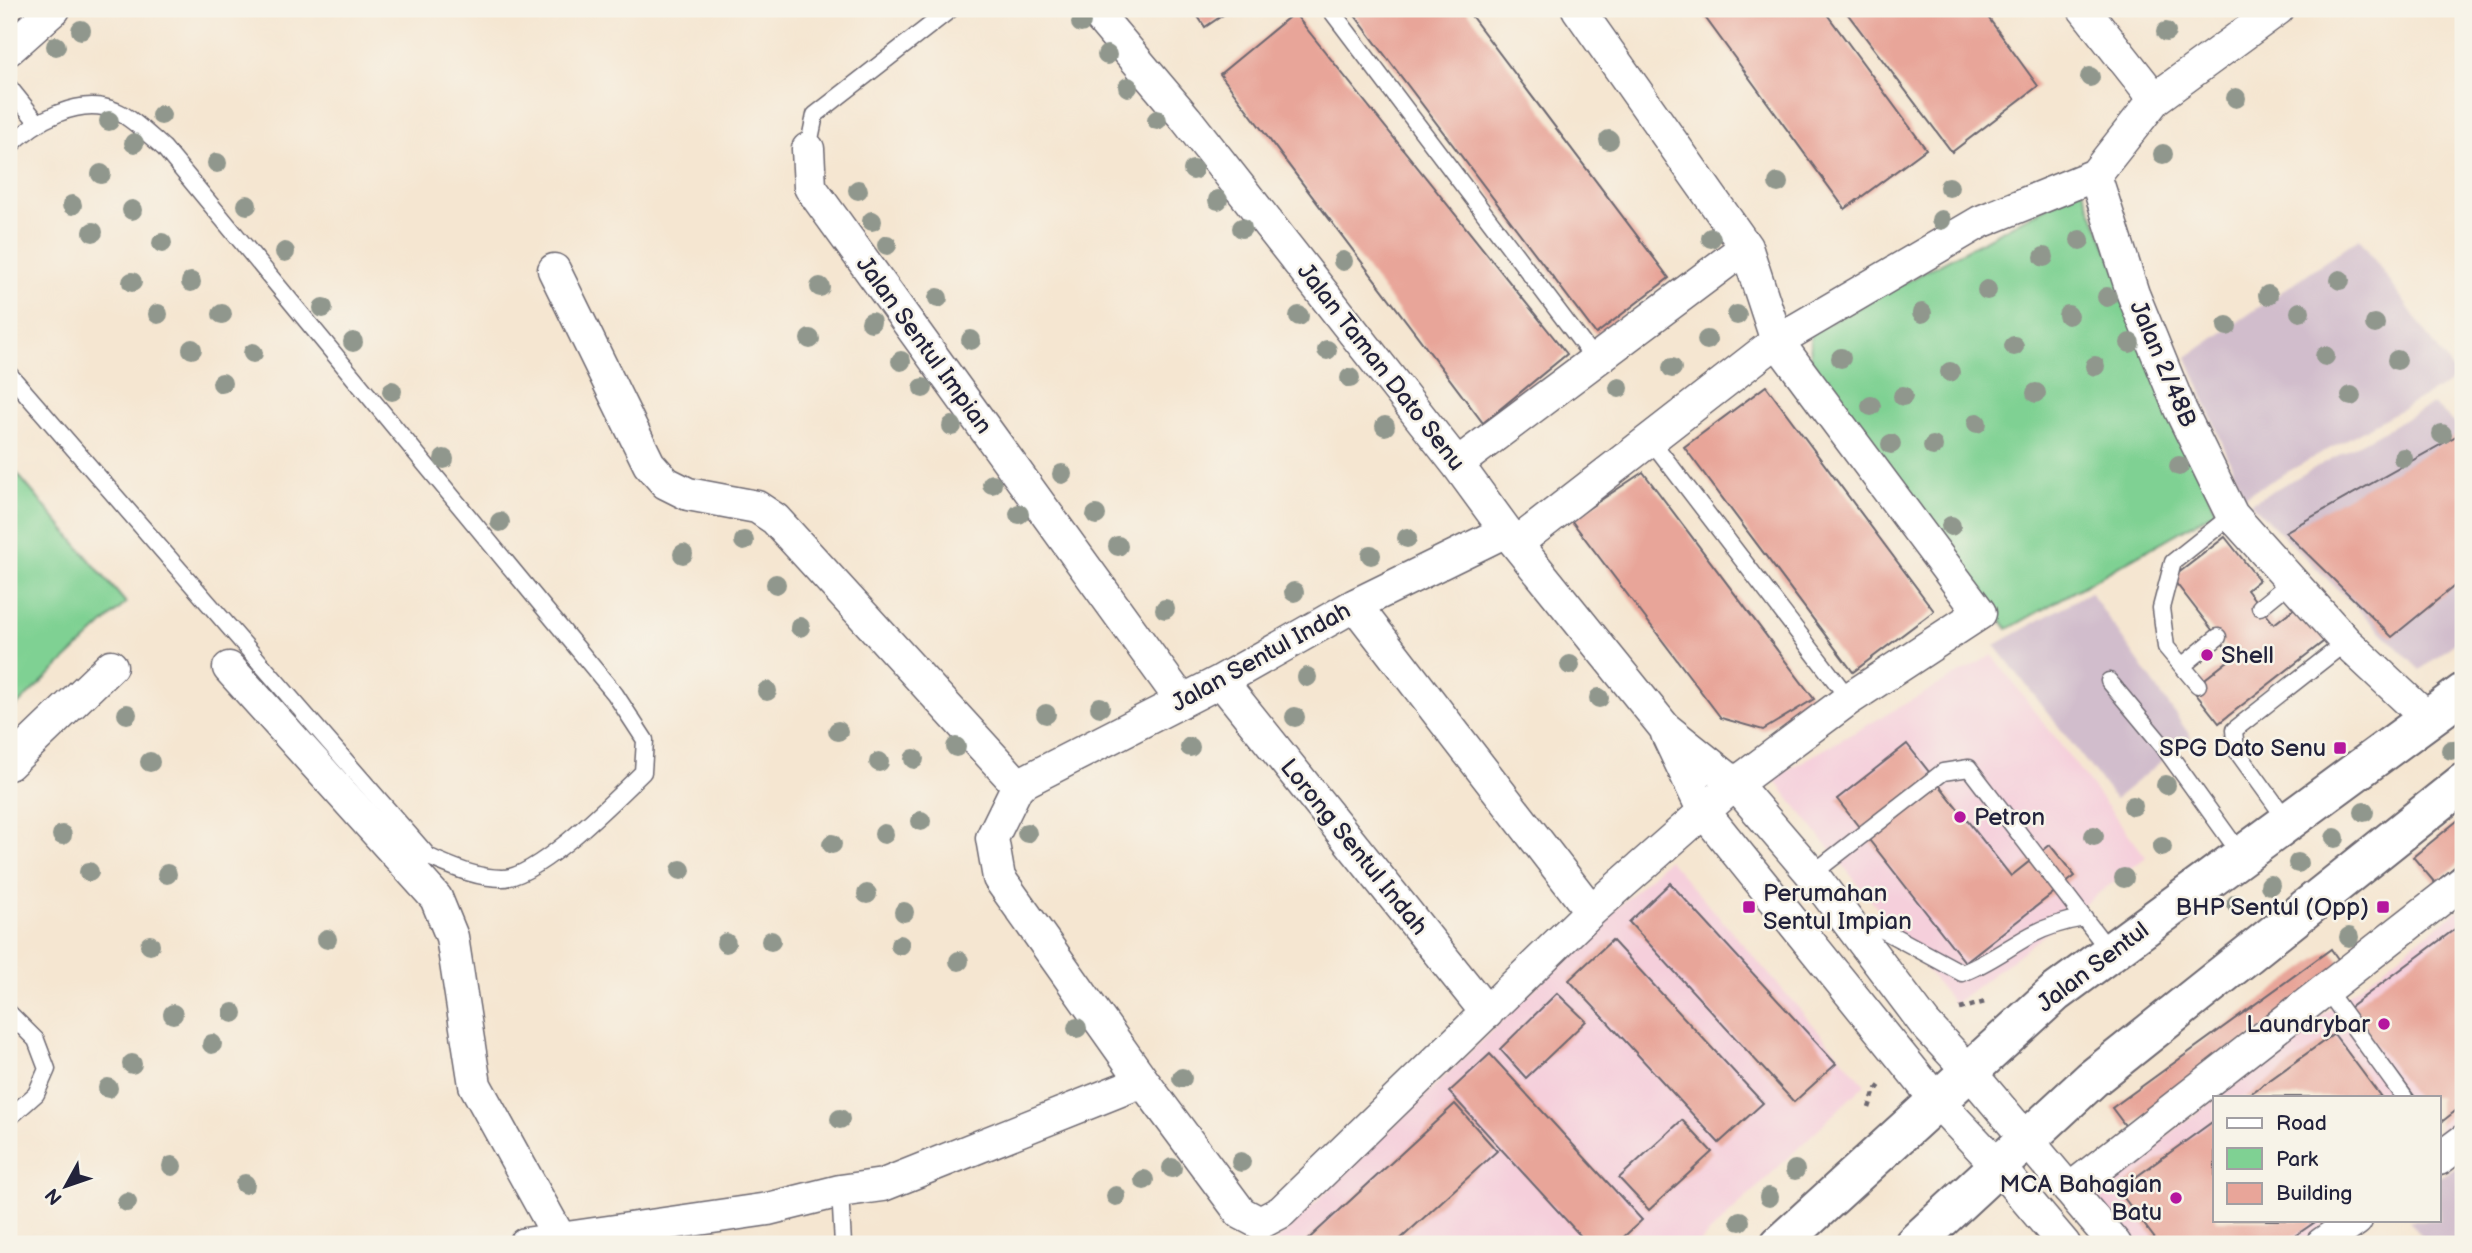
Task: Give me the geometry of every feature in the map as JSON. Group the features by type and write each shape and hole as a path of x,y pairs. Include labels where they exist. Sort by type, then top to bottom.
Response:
{"main road":[{"name":"Jalan Sentul","path":"1780,1244 2055,993 2463,693"},
{"path":"1914,1244 2092,1079 2463,783"}],"street":[{"path":"9,49 54,9"},
{"name":"Jalan Taman Dato Senu","path":"1093,9 1186,119 1457,464 1511,537 1665,728 1735,784 1812,874 1925,1024 1968,1070 2115,1244"},
{"path":"554,270 649,464 666,483 688,494 757,508 775,519 1018,785 992,838 999,878 1143,1081 1241,1213 1260,1223 1281,1212 1591,911 1735,784 1849,699 1980,613 1777,341 1746,247 1578,9"},
{"path":"2084,9 2155,99"},
{"path":"2095,175 2155,99 2278,9"},
{"name":"Jalan Sentul Impian","path":"808,149 810,187 1181,701"},
{"name":"Jalan Sentul Indah","path":"1018,785 1221,681 1355,605 1511,537 1650,439 1777,341 1980,222 2095,175"},
{"name":"Jalan 2/48B","path":"2095,175 2133,294 2180,410 2232,515 2346,642 2428,719"},
{"path":"1457,464 1746,247"},
{"path":"1355,605 1591,911"},
{"path":"9,764 111,666"},
{"path":"229,668 436,898 452,937 475,1085 562,1242"},
{"name":"Lorong Sentul Indah","path":"1221,681 1487,1013"},
{"name":"Jalan Taman Dato Senu","path":"1665,728 1704,812 1937,1101 1997,1165 2064,1244"},
{"path":"2069,1190 2463,882"},
{"path":"525,1244 562,1242 768,1209 840,1191 883,1185 1143,1081"},
{"path":"2322,1244 2353,1222"}],"lane":[{"name":"Jalan Sentul Impian","path":"808,149 815,115 951,9"},
{"path":"1330,9 1595,360"},
{"path":"9,87 38,123"},
{"path":"9,374 429,858 472,874 505,879 538,865 606,808 643,772 645,740 615,694 164,148 117,111 85,105 38,123 11,139"},
{"path":"1650,439 1849,699"},
{"path":"2198,685 2166,647 2161,608 2173,562 2232,515"},
{"path":"2260,607 2292,581"},
{"path":"2182,666 2218,637"},
{"path":"2288,822 2236,750 2229,725 2346,642"},
{"path":"2109,681 2163,746 2242,856"},
{"path":"1812,874 1943,772 1969,768 2110,952"},
{"path":"1850,923 1880,928 1962,973 1983,965 2033,934 2060,922 2084,918"},
{"path":"2326,989 2402,1096"},
{"path":"9,1013 36,1040 47,1069 36,1094 9,1118"},
{"path":"840,1191 843,1244"}],"shaded area":[{"path":"2359,238 2458,378 2244,496 2187,357"},
{"path":"2433,404 2463,431 2463,637 2420,670 2250,503"},
{"path":"2090,592 2191,737 2115,799 1995,645"},
{"name":"Petron","path":"1992,655 2146,857 1954,1004 1773,778"},
{"path":"1668,859 1865,1084 1698,1244 1273,1244"},
{"path":"2463,906 2463,1121 2440,1138 2440,1096 2218,1096"},
{"path":"2213,1101 2213,1222 2328,1222 2299,1244 2132,1244 2091,1194"},
{"path":"2463,1164 2463,1244 2427,1244 2410,1222 2440,1222 2440,1176"}],"green space":[{"path":"2082,188 2216,511 2008,629 1811,361 1810,333"},
{"path":"9,464 126,603 9,713"}],"building":[{"path":"1193,9 1232,9 1205,27"},
{"path":"1350,9 1466,9 1669,278 1596,334"},
{"path":"1699,9 1823,9 1926,149 1845,209"},
{"path":"1844,9 1982,9 2038,86 1952,152"},
{"path":"1294,13 1567,354 1483,423 1220,74"},
{"path":"1766,386 1934,611 1853,672 1684,447"},
{"path":"2458,435 2463,441 2463,579 2392,637 2285,532"},
{"path":"1643,472 1814,699 1763,730 1721,718 1571,520"},
{"path":"2225,537 2259,580 2247,590 2274,624 2305,600 2332,635 2219,723 2192,689 2233,657 2172,578"},
{"path":"1907,744 2011,876 2050,845 2075,876 1965,962 1837,799"},
{"path":"2463,816 2463,860 2435,883 2413,857"},
{"path":"1670,883 1836,1064 1794,1102 1629,922"},
{"path":"2463,923 2463,1105 2440,1123 2440,1096 2414,1096 2349,1008"},
{"path":"1612,940 1763,1103 1719,1143 1569,980"},
{"path":"2331,949 2345,969 2127,1128 2112,1108"},
{"path":"1557,993 1586,1021 1526,1078 1500,1049"},
{"path":"2334,1034 2380,1096 2247,1096"},
{"path":"1490,1054 1642,1220 1616,1244 1588,1244 1449,1092"},
{"path":"1455,1104 1497,1151 1395,1244 1303,1244"},
{"path":"1682,1120 1712,1152 1649,1210 1619,1178"},
{"path":"2213,1121 2213,1222 2315,1222 2283,1244 2159,1244 2118,1190"}],"place":[{"name":"Shell","path":"2207,655"},
{"name":"SPG Dato Senu","path":"2340,748"},
{"name":"Petron","path":"1960,817"},
{"name":"Perumahan Sentul Impian","path":"1749,907"},
{"name":"BHP Sentul (Opp)","path":"2383,907"},
{"name":"Laundrybar","path":"2384,1024"},
{"name":"MCA Bahagian Batu","path":"2176,1198"}]}
